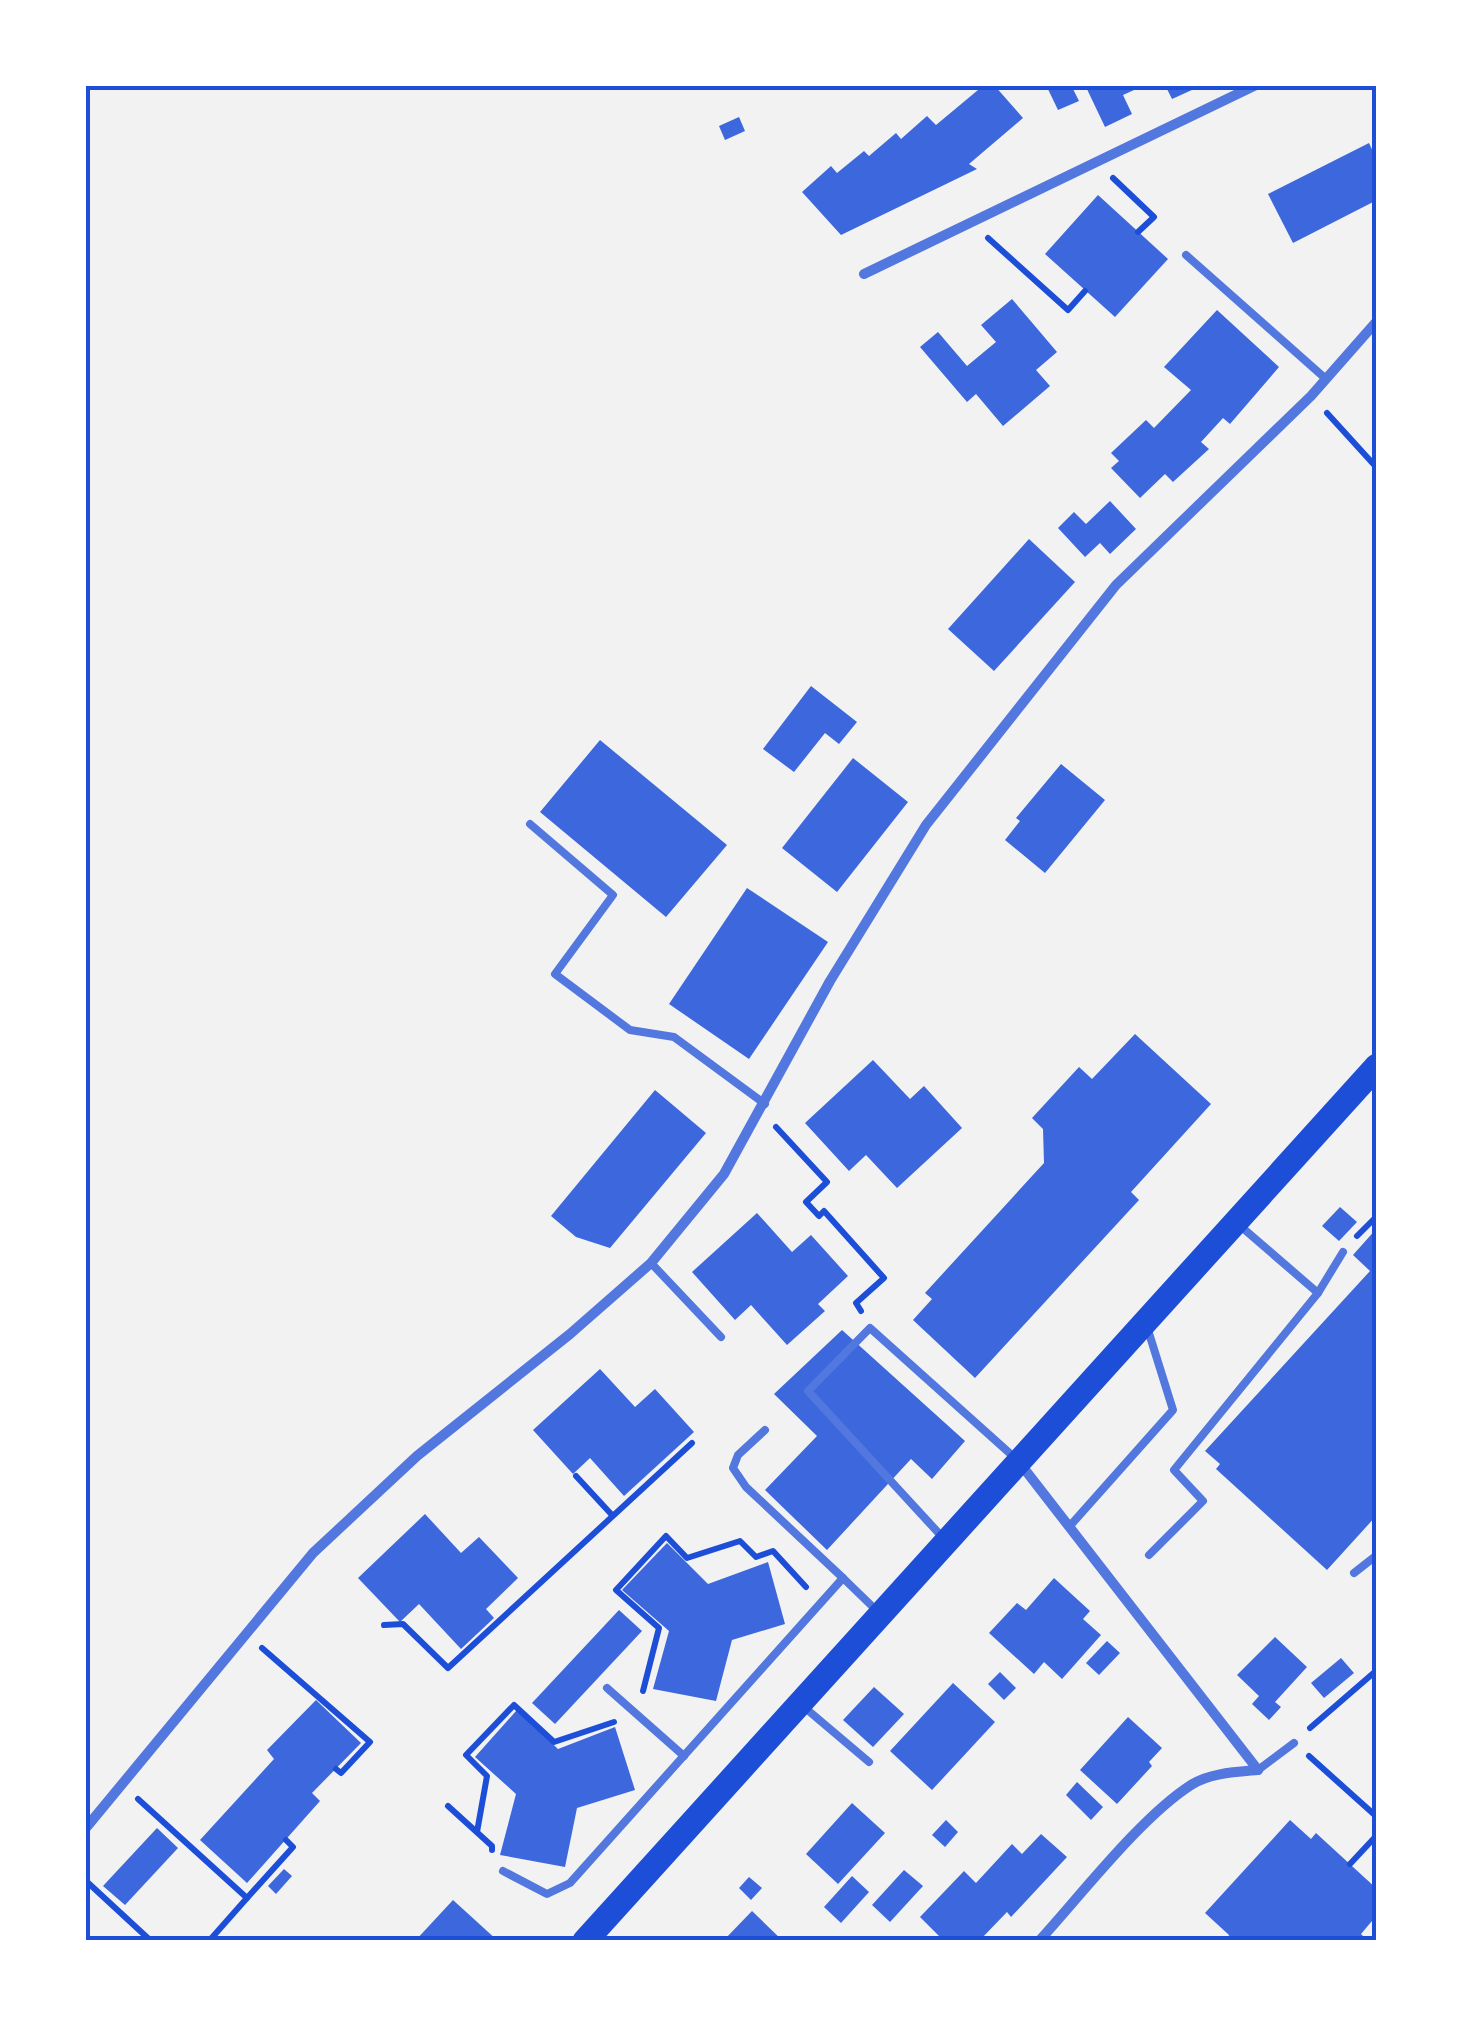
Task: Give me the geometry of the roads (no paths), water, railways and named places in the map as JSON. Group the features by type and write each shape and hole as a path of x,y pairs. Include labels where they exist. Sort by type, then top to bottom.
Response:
{"main road":[{"path":"585,1941 1377,1066"}],"street":[{"path":"864,274 1256,85"},
{"path":"85,1828 313,1553 391,1480 490,1395 570,1334 651,1262 724,1174 830,981 926,825 1116,585 1311,396 1377,321"},
{"path":"1018,1462 1258,1770"},
{"path":"1040,1941 1160,1810 1193,1784 1223,1774 1258,1770"}],"lane":[{"path":"1186,254 1326,379"},
{"path":"530,824 613,895 555,974 630,1030 674,1037 763,1108"},
{"path":"1236,1222 1318,1293"},
{"path":"1149,1555 1202,1500 1174,1470 1318,1293 1343,1252"},
{"path":"651,1262 721,1337"},
{"path":"1068,1527 1173,1410 1146,1323"},
{"path":"946,1541 808,1392 870,1328 1018,1462"},
{"path":"765,1430 738,1455 733,1468 746,1488 880,1613"},
{"path":"1354,1573 1377,1555"},
{"path":"503,1871 547,1894 570,1883 842,1578"},
{"path":"607,1688 684,1756"},
{"path":"799,1702 869,1762"},
{"path":"1258,1770 1294,1742"}]}
